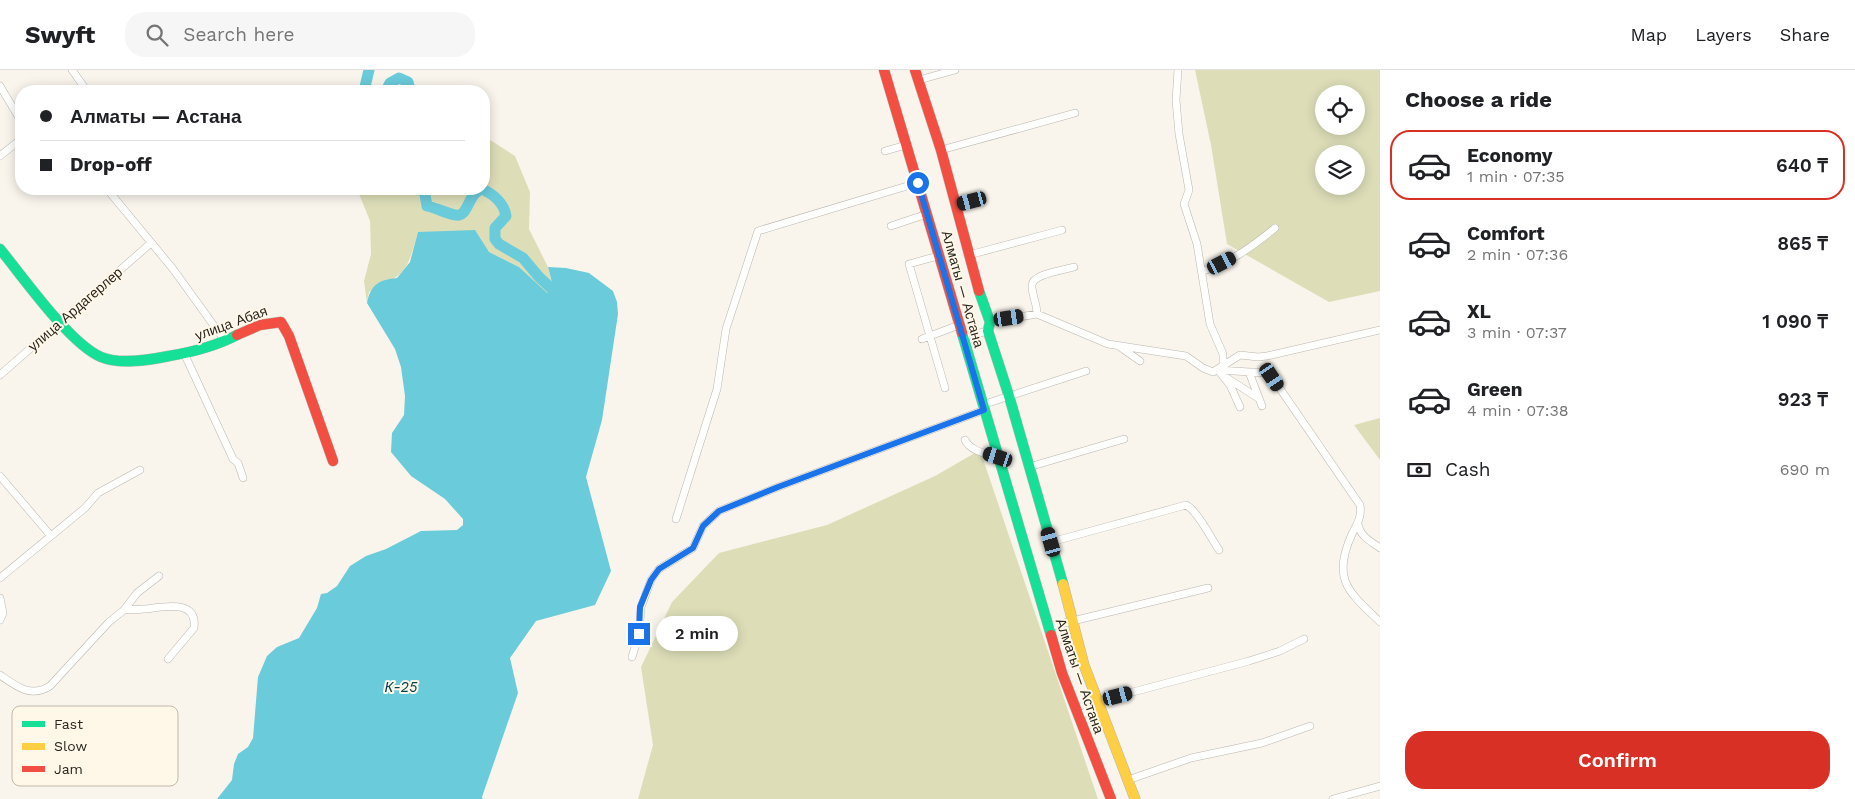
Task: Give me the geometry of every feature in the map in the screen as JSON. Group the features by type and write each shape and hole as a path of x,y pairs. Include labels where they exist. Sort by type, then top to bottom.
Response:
{"main road":[{"name":"Алматы — Астана","path":"884,70 1062,673 1111,799"},
{"path":"917,75 941,150 988,327 1051,542 1084,665 1135,799"},
{"name":"улица Абая","path":"0,249 80,342 104,358 142,360 184,353 225,342 268,322 276,321 284,325 333,460"}],"street":[{"path":"72,70 83,85"},
{"path":"917,75 955,70"},
{"path":"1178,70 1176,100 1183,161 1189,190 1184,204 1197,244 1210,324 1223,354 1221,368 1240,407"},
{"path":"0,86 15,111"},
{"path":"941,150 1075,112"},
{"path":"0,156 15,144"},
{"path":"885,151 906,145"},
{"path":"676,518 690,480 717,389 726,329 758,231 918,183"},
{"path":"112,195 173,269 225,342"},
{"path":"956,205 980,198"},
{"path":"891,226 927,214"},
{"path":"1202,271 1215,268 1240,254 1275,228"},
{"path":"969,255 1062,230"},
{"name":"улица Ардагерлер","path":"0,375 151,243"},
{"path":"938,256 909,264 926,338 945,388"},
{"path":"1037,314 1032,285 1033,280 1038,276 1074,267"},
{"path":"963,337 988,327 1037,314 1099,341 1186,356 1211,372 1221,368 1240,355 1267,356 1380,330"},
{"path":"926,338 959,325"},
{"path":"1120,346 1140,361"},
{"path":"184,353 229,451 240,468 243,478"},
{"path":"1221,368 1266,374 1272,377 1360,505 1362,514 1345,555 1344,577 1352,596 1380,622"},
{"path":"632,657 639,634 640,607 651,580 659,569 693,548 703,526 719,511 983,408 1009,396 1086,371"},
{"path":"1249,372 1262,406"},
{"path":"1224,376 1258,398"},
{"path":"1029,467 1124,439"},
{"path":"965,440 967,445 972,448 998,457"},
{"path":"0,578 85,508 98,493 140,470"},
{"path":"0,476 52,536"},
{"path":"1051,542 1186,505 1195,513 1218,550"},
{"path":"1358,523 1359,530 1364,537 1380,548"},
{"path":"0,676 25,690 34,692 40,692 50,686 109,622 124,610 137,593 159,576"},
{"path":"1048,627 1208,588"},
{"path":"0,598 3,613 0,620"},
{"path":"124,610 172,605 190,613 193,618 194,628 168,659"},
{"path":"1078,717 1097,702 1248,661 1280,651 1304,639"},
{"path":"1128,780 1184,760 1262,743 1310,726"},
{"path":"1333,799 1380,786"}],"green space":[{"path":"1195,70 1380,70 1380,291 1329,302 1227,244 1211,145"},
{"path":"490,140 515,156 530,192 529,229 548,267 557,303 519,267 447,232 418,232 411,256 403,270 391,281 369,292 367,303 364,281 371,254 370,221 359,195 490,195"},
{"path":"1380,418 1380,460 1354,425"},
{"path":"980,450 1098,799 638,799 653,745 641,667 672,602 719,553 827,525 935,476"}],"water":[{"name":"К-25","path":"475,230 489,252 519,267 557,302 548,267 566,268 589,273 613,291 617,302 618,314 602,420 586,477 611,571 595,605 536,621 510,658 518,693 482,797 483,799 217,799 232,780 234,764 238,754 248,747 253,738 258,677 267,656 277,647 299,638 317,608 321,594 327,593 337,586 350,566 366,556 386,549 421,531 457,530 463,525 463,519 445,499 411,476 391,452 392,433 404,415 405,396 401,367 395,349 367,303 371,291 377,284 385,280 397,278 410,262 418,232"}],"waterway":[{"path":"365,85 369,70"},
{"path":"389,85 399,78 408,82 409,85"},
{"path":"490,194 503,207 506,216 495,228 495,239 499,244 523,258 552,289 562,317"},
{"path":"425,195 427,206 455,215 463,213 473,195"}],"traffic: fast":[{"path":"0,249 61,324 88,349 101,357 117,361 153,359 187,353 237,335"},
{"path":"979,291 990,322 988,331 1009,396 1063,584"},
{"path":"962,333 1051,635"}],"traffic: slow":[{"path":"1063,584 1084,665 1135,799"}],"traffic: jam":[{"path":"884,70 962,333"},
{"path":"915,70 941,150 979,291"},
{"path":"237,335 260,325 281,322 289,336 333,461"},
{"path":"1051,635 1062,673 1111,799"}],"route":[{"path":"639,634 640,607 651,580 659,569 693,548 703,526 719,511 984,410 949,295 918,183"}]}
